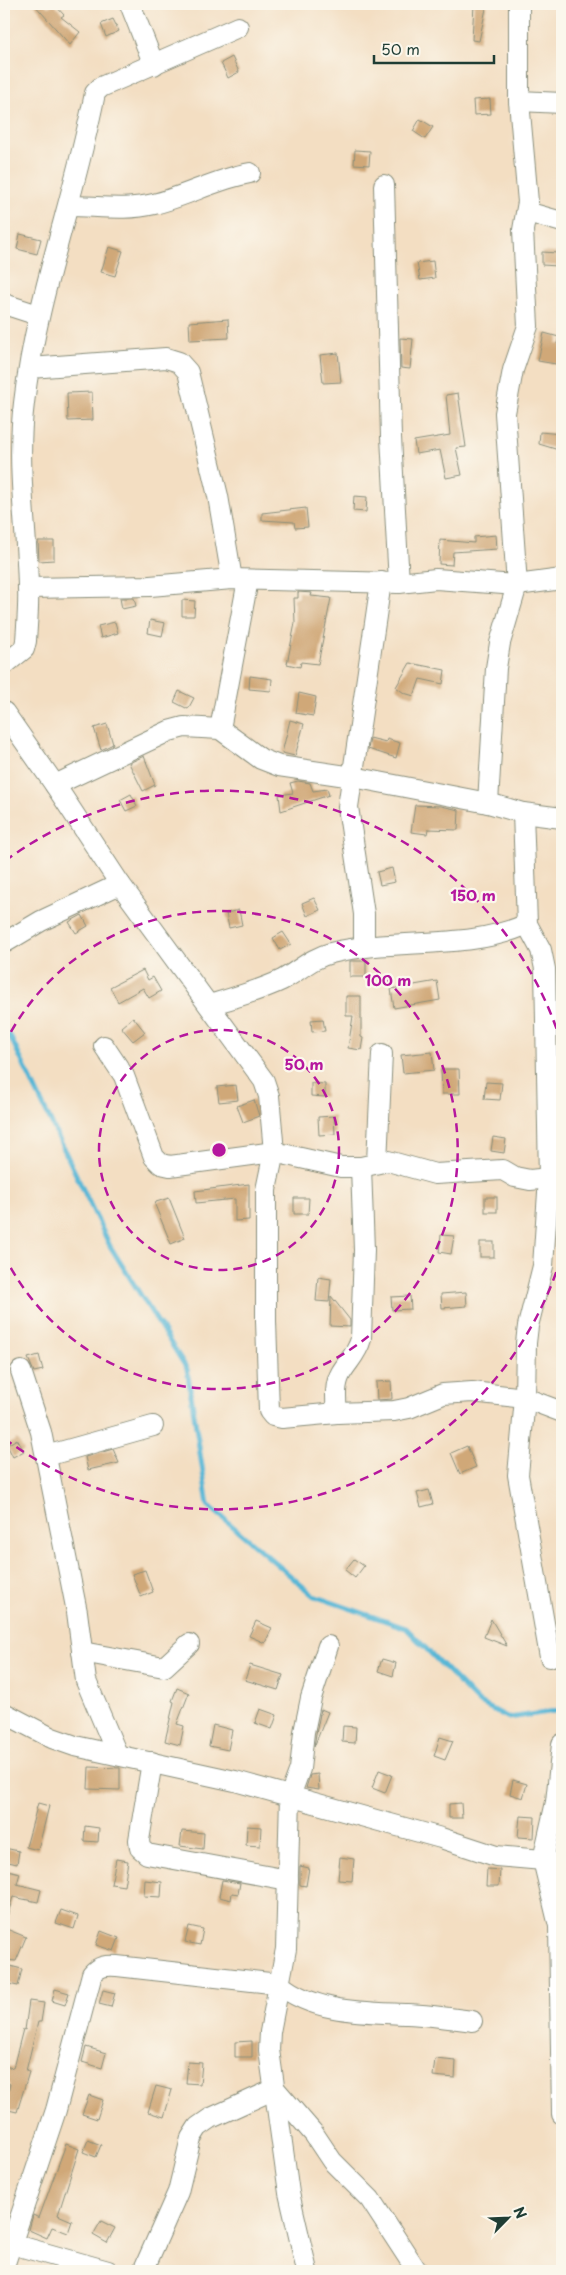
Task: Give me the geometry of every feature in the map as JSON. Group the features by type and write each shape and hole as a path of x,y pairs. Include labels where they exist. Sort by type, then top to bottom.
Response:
{"street":[{"path":"130,4 154,65"},
{"path":"488,803 496,668 500,643 517,585 505,414 513,370 528,326 523,230 524,220 528,212 519,101 519,4"},
{"path":"4,665 24,649 26,641 28,588 13,510 22,426 38,315 69,206 95,93 101,87 238,27"},
{"path":"519,101 562,103"},
{"path":"69,206 134,207 154,204 228,177 250,173"},
{"path":"364,948 364,914 348,807 390,582 390,437 384,185"},
{"path":"528,212 562,222"},
{"path":"4,304 38,315"},
{"path":"30,368 166,358 180,362 188,372 240,580 220,729"},
{"path":"28,588 150,586 240,580 390,582 436,579 517,585 562,579"},
{"path":"4,712 120,884 264,1081 269,1096 274,1152 266,1190 266,1321 269,1411 273,1416 282,1418 394,1411 409,1408 443,1394 472,1392 525,1398 562,1412"},
{"path":"55,785 169,730 184,727 220,729 261,759 279,766 353,777 488,803 522,813 562,818"},
{"path":"522,813 527,924 541,950 545,969 556,1181 543,1266 527,1335 525,1398 518,1475 550,1657"},
{"path":"4,943 41,921 120,884"},
{"path":"210,1005 283,979 314,958 332,952 496,936 527,924"},
{"path":"104,1046 124,1076 154,1157 161,1164 170,1166 274,1152 340,1167 369,1165 388,1161 435,1174 503,1170 515,1177 530,1180 556,1181"},
{"path":"338,1413 337,1383 341,1374 357,1352 361,1339 369,1165 382,1054"},
{"path":"21,1371 41,1432 77,1612 86,1681 117,1754"},
{"path":"46,1456 153,1426"},
{"path":"82,1652 164,1666 189,1644"},
{"path":"307,2271 288,2193 269,2050 270,2032 286,1949 290,1796 300,1769 310,1698 328,1646"},
{"path":"4,1713 52,1738 75,1746 152,1762 290,1796 496,1856 553,1862"},
{"path":"562,1744 556,1802 553,1862 561,1923 562,2114"},
{"path":"152,1762 139,1840 140,1848 148,1854 288,1880"},
{"path":"4,2266 56,2110 92,1974 96,1969 107,1965 279,1984 289,1993 299,1997 349,2012 409,2014 472,2021"},
{"path":"143,2271 178,2192 191,2138 198,2127 211,2118 274,2089"},
{"path":"274,2089 314,2134 332,2161 370,2199 417,2271"},
{"path":"12,2244 108,2271"}],"building":[{"path":"34,4 44,4 48,7 54,4 64,15 61,17 80,32 70,45"},
{"path":"474,4 487,4 479,41 472,40"},
{"path":"113,19 119,31 106,37 101,24"},
{"path":"232,57 239,72 228,78 221,63"},
{"path":"490,99 491,114 474,115 473,100"},
{"path":"420,119 433,127 425,139 413,131"},
{"path":"355,150 370,151 369,165 354,164"},
{"path":"20,234 41,239 37,254 17,249"},
{"path":"109,247 123,251 115,276 101,272"},
{"path":"542,252 558,253 558,266 542,265"},
{"path":"433,261 435,278 420,280 417,263"},
{"path":"228,319 229,338 190,340 189,322"},
{"path":"544,333 559,337 557,344 562,344 562,365 538,361"},
{"path":"400,338 413,339 410,369 401,368"},
{"path":"338,353 341,382 323,383 320,355"},
{"path":"92,392 93,420 68,421 67,393"},
{"path":"458,393 466,447 456,448 462,475 446,478 440,450 416,454 414,441 450,435 446,395"},
{"path":"540,432 562,434 562,451 539,444"},
{"path":"354,496 367,497 366,512 353,511"},
{"path":"306,508 308,527 295,528 294,522 262,520 262,513"},
{"path":"496,535 497,549 453,552 452,565 439,564 440,540 474,543 474,537"},
{"path":"38,541 54,541 54,560 39,561"},
{"path":"298,592 312,593 311,596 331,598 318,664 301,662 300,667 287,664 295,623 294,598 298,598"},
{"path":"120,598 134,598 136,606 122,609"},
{"path":"182,600 195,601 194,616 182,616"},
{"path":"150,620 165,623 162,636 148,633"},
{"path":"115,622 118,633 101,638 98,626"},
{"path":"410,663 445,670 443,684 420,679 414,696 404,693 396,687"},
{"path":"250,676 272,679 271,691 249,689"},
{"path":"179,691 194,698 188,709 174,702"},
{"path":"299,693 316,697 313,716 296,713"},
{"path":"290,720 304,724 295,756 282,753"},
{"path":"107,724 113,744 101,750 94,728"},
{"path":"370,738 386,742 387,739 400,743 396,758 368,749"},
{"path":"144,756 155,785 143,791 129,763"},
{"path":"298,781 310,783 313,791 327,789 329,795 281,811 279,795 293,793 290,783"},
{"path":"131,794 137,806 126,811 120,800"},
{"path":"415,805 441,806 459,810 458,830 428,829 427,834 411,832"},
{"path":"392,868 395,882 380,885 377,872"},
{"path":"314,898 320,910 307,916 302,903"},
{"path":"239,910 242,925 229,928 226,913"},
{"path":"82,915 88,926 76,933 69,922"},
{"path":"283,932 291,944 280,950 273,938"},
{"path":"350,961 366,961 366,977 350,977"},
{"path":"143,970 148,980 153,977 161,991 149,998 143,988 118,1002 110,987"},
{"path":"437,981 440,1000 394,1008 391,989"},
{"path":"346,996 361,996 361,1037 363,1038 361,1050 348,1048 353,1016 346,1016"},
{"path":"133,1017 145,1032 133,1041 121,1027"},
{"path":"323,1019 325,1031 312,1032 311,1020"},
{"path":"432,1052 434,1070 403,1073 401,1055"},
{"path":"441,1069 459,1069 460,1094 442,1094"},
{"path":"486,1082 502,1083 500,1100 484,1099"},
{"path":"311,1083 325,1084 325,1097 311,1096"},
{"path":"236,1085 238,1100 219,1102 217,1087"},
{"path":"254,1100 259,1116 243,1122 237,1106"},
{"path":"334,1116 335,1134 319,1135 318,1117"},
{"path":"493,1137 506,1139 504,1153 491,1151"},
{"path":"249,1184 249,1220 235,1221 235,1199 196,1203 195,1191"},
{"path":"485,1197 497,1197 497,1212 485,1212"},
{"path":"169,1198 185,1238 171,1244 155,1205 156,1202"},
{"path":"294,1198 309,1198 308,1214 294,1214"},
{"path":"441,1235 454,1236 451,1254 439,1252"},
{"path":"480,1242 494,1242 494,1257 480,1257"},
{"path":"318,1277 331,1279 329,1302 316,1301"},
{"path":"466,1292 467,1306 442,1308 441,1294"},
{"path":"331,1296 350,1320 350,1327 330,1326"},
{"path":"410,1296 411,1309 392,1310 391,1297"},
{"path":"39,1355 43,1370 34,1372 28,1358"},
{"path":"391,1381 392,1399 377,1400 376,1382"},
{"path":"17,1439 24,1451 13,1457 7,1445"},
{"path":"467,1446 476,1467 460,1474 451,1453"},
{"path":"113,1449 119,1463 88,1470 85,1457"},
{"path":"429,1490 433,1504 421,1507 417,1493"},
{"path":"354,1559 364,1566 355,1578 345,1570"},
{"path":"145,1570 153,1592 141,1597 132,1574"},
{"path":"491,1619 507,1646 484,1637"},
{"path":"256,1621 272,1628 265,1643 249,1636"},
{"path":"382,1659 396,1663 393,1676 378,1671"},
{"path":"250,1665 283,1675 278,1690 245,1680"},
{"path":"177,1688 189,1693 177,1724 184,1726 180,1745 165,1741 174,1702 172,1701"},
{"path":"260,1709 277,1715 272,1729 255,1723"},
{"path":"321,1709 328,1712 314,1747 316,1734"},
{"path":"213,1725 232,1730 228,1750 209,1746"},
{"path":"343,1726 356,1727 355,1743 342,1742"},
{"path":"440,1737 453,1741 445,1760 434,1756"},
{"path":"89,1767 120,1768 120,1790 88,1789"},
{"path":"379,1770 392,1775 385,1793 372,1788"},
{"path":"318,1774 319,1790 306,1788 310,1775"},
{"path":"513,1780 527,1784 523,1798 510,1794"},
{"path":"38,1803 49,1806 38,1850 26,1847"},
{"path":"461,1803 462,1818 449,1818 449,1804"},
{"path":"520,1816 535,1817 534,1838 518,1837"},
{"path":"85,1826 99,1828 98,1842 84,1841"},
{"path":"247,1826 261,1827 260,1846 246,1845"},
{"path":"182,1831 204,1833 203,1849 180,1846"},
{"path":"4,1848 19,1851 17,1864 4,1861"},
{"path":"340,1857 354,1859 352,1881 338,1880"},
{"path":"116,1859 128,1861 124,1886 111,1884"},
{"path":"300,1866 309,1868 306,1886 300,1885"},
{"path":"487,1869 500,1870 499,1886 486,1886"},
{"path":"8,1870 20,1873 17,1884 41,1890 38,1902 13,1897 7,1917 4,1917 4,1882"},
{"path":"145,1880 162,1882 161,1897 144,1896"},
{"path":"222,1880 240,1883 238,1894 232,1893 231,1900 219,1897"},
{"path":"61,1910 78,1916 74,1929 56,1923"},
{"path":"189,1926 203,1929 200,1945 185,1942"},
{"path":"4,1928 26,1937 16,1961 4,1960"},
{"path":"101,1931 119,1938 114,1951 96,1945"},
{"path":"6,1965 22,1969 18,1986 4,1983"},
{"path":"55,1989 69,1993 65,2005 52,2001"},
{"path":"103,1990 115,1993 111,2007 99,2004"},
{"path":"29,2001 44,2003 41,2022 38,2022 26,2071 29,2072 17,2112 4,2109 10,2084 4,2082 4,2066 13,2068 23,2029 25,2030"},
{"path":"252,2041 252,2057 235,2057 235,2042"},
{"path":"86,2047 106,2053 102,2068 82,2062"},
{"path":"435,2059 456,2061 455,2078 433,2076"},
{"path":"188,2062 202,2063 200,2084 186,2083"},
{"path":"156,2086 172,2090 164,2117 148,2112"},
{"path":"89,2095 103,2100 97,2119 82,2114"},
{"path":"88,2140 101,2145 96,2157 83,2152"},
{"path":"66,2144 79,2149 58,2215 72,2221 68,2233 52,2227 47,2238 29,2230 33,2215 39,2218"},
{"path":"101,2221 115,2228 107,2243 93,2235"}],"waterway":[{"path":"4,1030 10,1036 110,1246 187,1369 208,1505 314,1596 406,1628 478,1702 509,1718 562,1710"}]}
